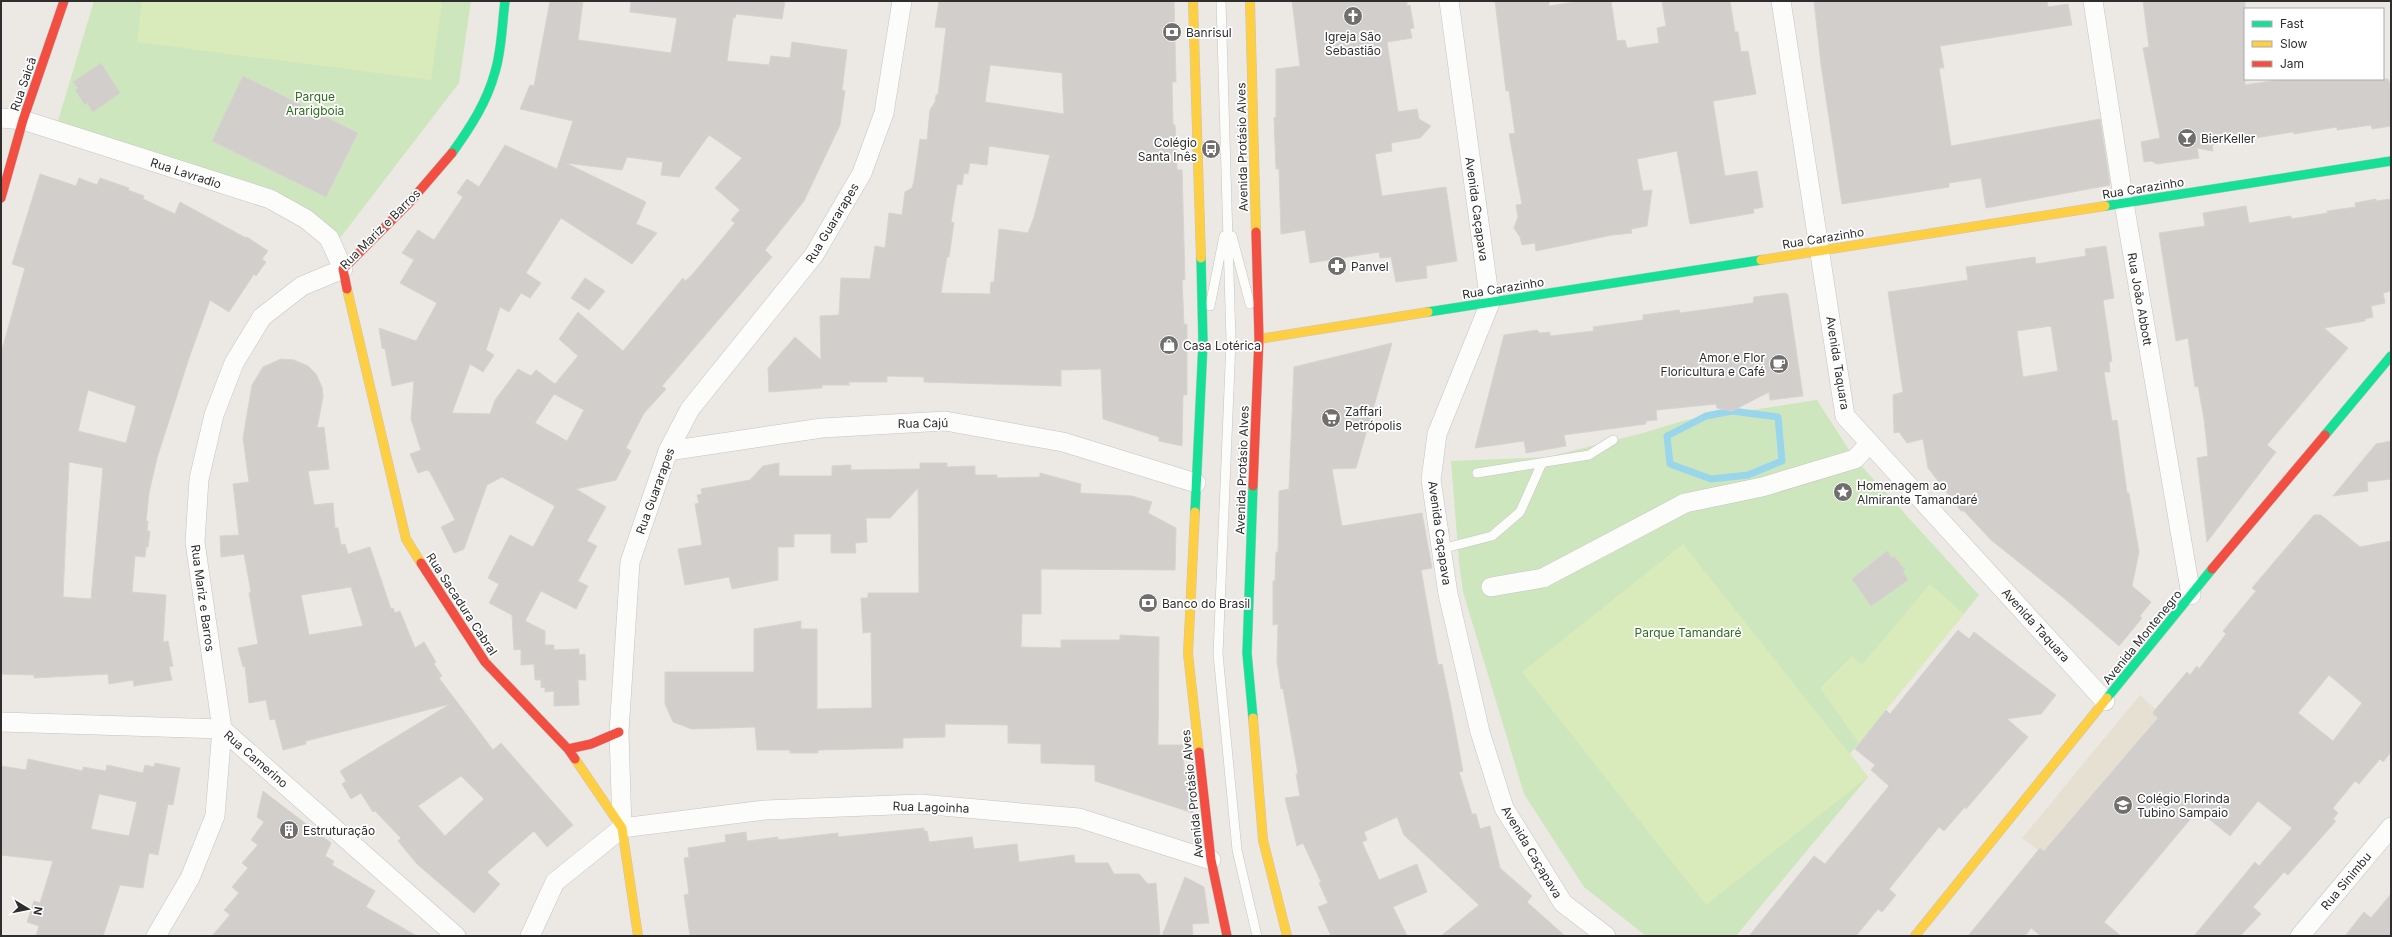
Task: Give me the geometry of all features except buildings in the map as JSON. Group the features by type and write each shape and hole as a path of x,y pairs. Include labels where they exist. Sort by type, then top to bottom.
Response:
{"street":[{"name":"Rua Saicã","path":"1,198 23,120 64,1"},
{"name":"Rua Mariz e Barros","path":"156,936 190,878 215,816 222,729 195,542 199,480 214,415 234,362 262,317 302,286 343,269 443,165 473,124 495,74 505,1"},
{"name":"Rua Guararapes","path":"622,828 619,732 630,562 668,451 690,409 814,256 862,173 884,113 902,1"},
{"name":"Avenida Protásio Alves","path":"1193,1 1203,343 1188,654 1211,860 1227,936"},
{"name":"Avenida Protásio Alves","path":"1250,1 1259,339 1247,653 1263,840 1287,936"},
{"name":"Avenida Caçapava","path":"1448,1 1490,303 1437,434 1431,480 1448,594 1480,732 1504,808 1563,903 1606,936"},
{"name":"Avenida Taquara","path":"1781,1 1846,416 2105,701"},
{"name":"Rua João Abbott","path":"2093,1 2124,203 2191,595"},
{"name":"Rua Lavradio","path":"1,118 23,120 270,200 306,218 329,238 343,269"},
{"name":"Rua Carazinho","path":"1259,339 2391,161"},
{"name":"Rua Sacadura Cabral","path":"343,269 368,384 406,539 485,662 568,749 622,828 638,936"},
{"name":"Avenida Montenegro","path":"1915,936 2191,595 2391,356"},
{"name":"Rua Cajú","path":"668,451 822,428 945,421 1063,442 1196,483"},
{"path":"1491,587 1543,578 1685,503 1762,487 1855,459 1870,443"},
{"name":"Rua Camerino","path":"1,722 222,729 456,936"},
{"path":"568,749 591,744 619,732"},
{"name":"Rua Lagoinha","path":"622,828 765,810 920,804 1079,818 1211,860"},
{"name":"Rua Sinimbu","path":"2300,936 2391,826"},
{"path":"530,936 555,882 622,828"}],"lane":[{"path":"1222,1 1231,341 1218,654 1237,850 1257,936"},
{"path":"1203,343 1227,219"},
{"path":"1227,219 1259,339"},
{"path":"1477,473 1589,455 1612,440"},
{"path":"1441,549 1492,536 1520,512 1542,463"}],"shaded area":[{"name":"Colégio Florinda Tubino Sampaio","path":"2140,695 2226,773 2111,907 2022,838"}],"green space":[{"name":"Parque Ararigboia","path":"94,1 471,1 459,83 340,238 300,205 55,131"},
{"path":"142,1 442,1 431,80 137,42"},
{"name":"Parque Tamandaré","path":"1817,400 1855,459 1979,595 1850,754 1868,777 1736,936 1646,936 1584,887 1524,794 1463,592 1459,562 1451,461 1548,457 1643,433 1686,420"},
{"path":"1683,544 1868,777 1706,905 1522,672"},
{"path":"1930,584 1964,614 1859,743 1820,688 1852,656 1862,665"}],"waterway":[{"path":"1732,411 1778,417 1782,461 1748,475 1711,479 1670,464 1667,436 1706,416 1732,411"}],"traffic: fast":[{"path":"452,153 483,104 492,83 502,36 505,1"},
{"path":"2105,206 2391,161"},
{"path":"1195,512 1203,343 1201,258"},
{"path":"1428,312 1761,260"},
{"path":"2325,435 2391,356"},
{"path":"1253,486 1247,653 1253,718"},
{"path":"2107,698 2212,569"}],"traffic: slow":[{"path":"1193,1 1201,258"},
{"path":"1250,1 1256,232"},
{"path":"1761,260 2105,206"},
{"path":"347,289 406,539 421,563"},
{"path":"1259,339 1428,312"},
{"path":"1195,512 1188,654 1199,752"},
{"path":"1915,936 2107,698"},
{"path":"1253,718 1263,840 1287,936"},
{"path":"575,759 622,828 638,936"}],"traffic: jam":[{"path":"1,198 23,120 64,1"},
{"path":"347,289 343,269 409,203 452,153"},
{"path":"1253,486 1259,339 1256,232"},
{"path":"2212,569 2325,435"},
{"path":"421,563 485,662 568,749 575,759"},
{"path":"568,749 591,744 619,732"},
{"path":"1199,752 1211,860 1227,936"}],"place":[{"name":"Igreja São Sebastião","path":"1353,16"},
{"name":"Banrisul","path":"1172,32"},
{"name":"BierKeller","path":"2187,138"},
{"name":"Colégio Santa Inês","path":"1211,149"},
{"name":"Panvel","path":"1337,266"},
{"name":"Casa Lotérica","path":"1169,345"},
{"name":"Amor e Flor Floricultura e Café","path":"1779,364"},
{"name":"Zaffari Petrópolis","path":"1331,418"},
{"name":"Homenagem ao Almirante Tamandaré","path":"1843,492"},
{"name":"Banco do Brasil","path":"1148,603"},
{"name":"Colégio Florinda Tubino Sampaio","path":"2123,805"},
{"name":"Estruturação","path":"289,830"}]}
